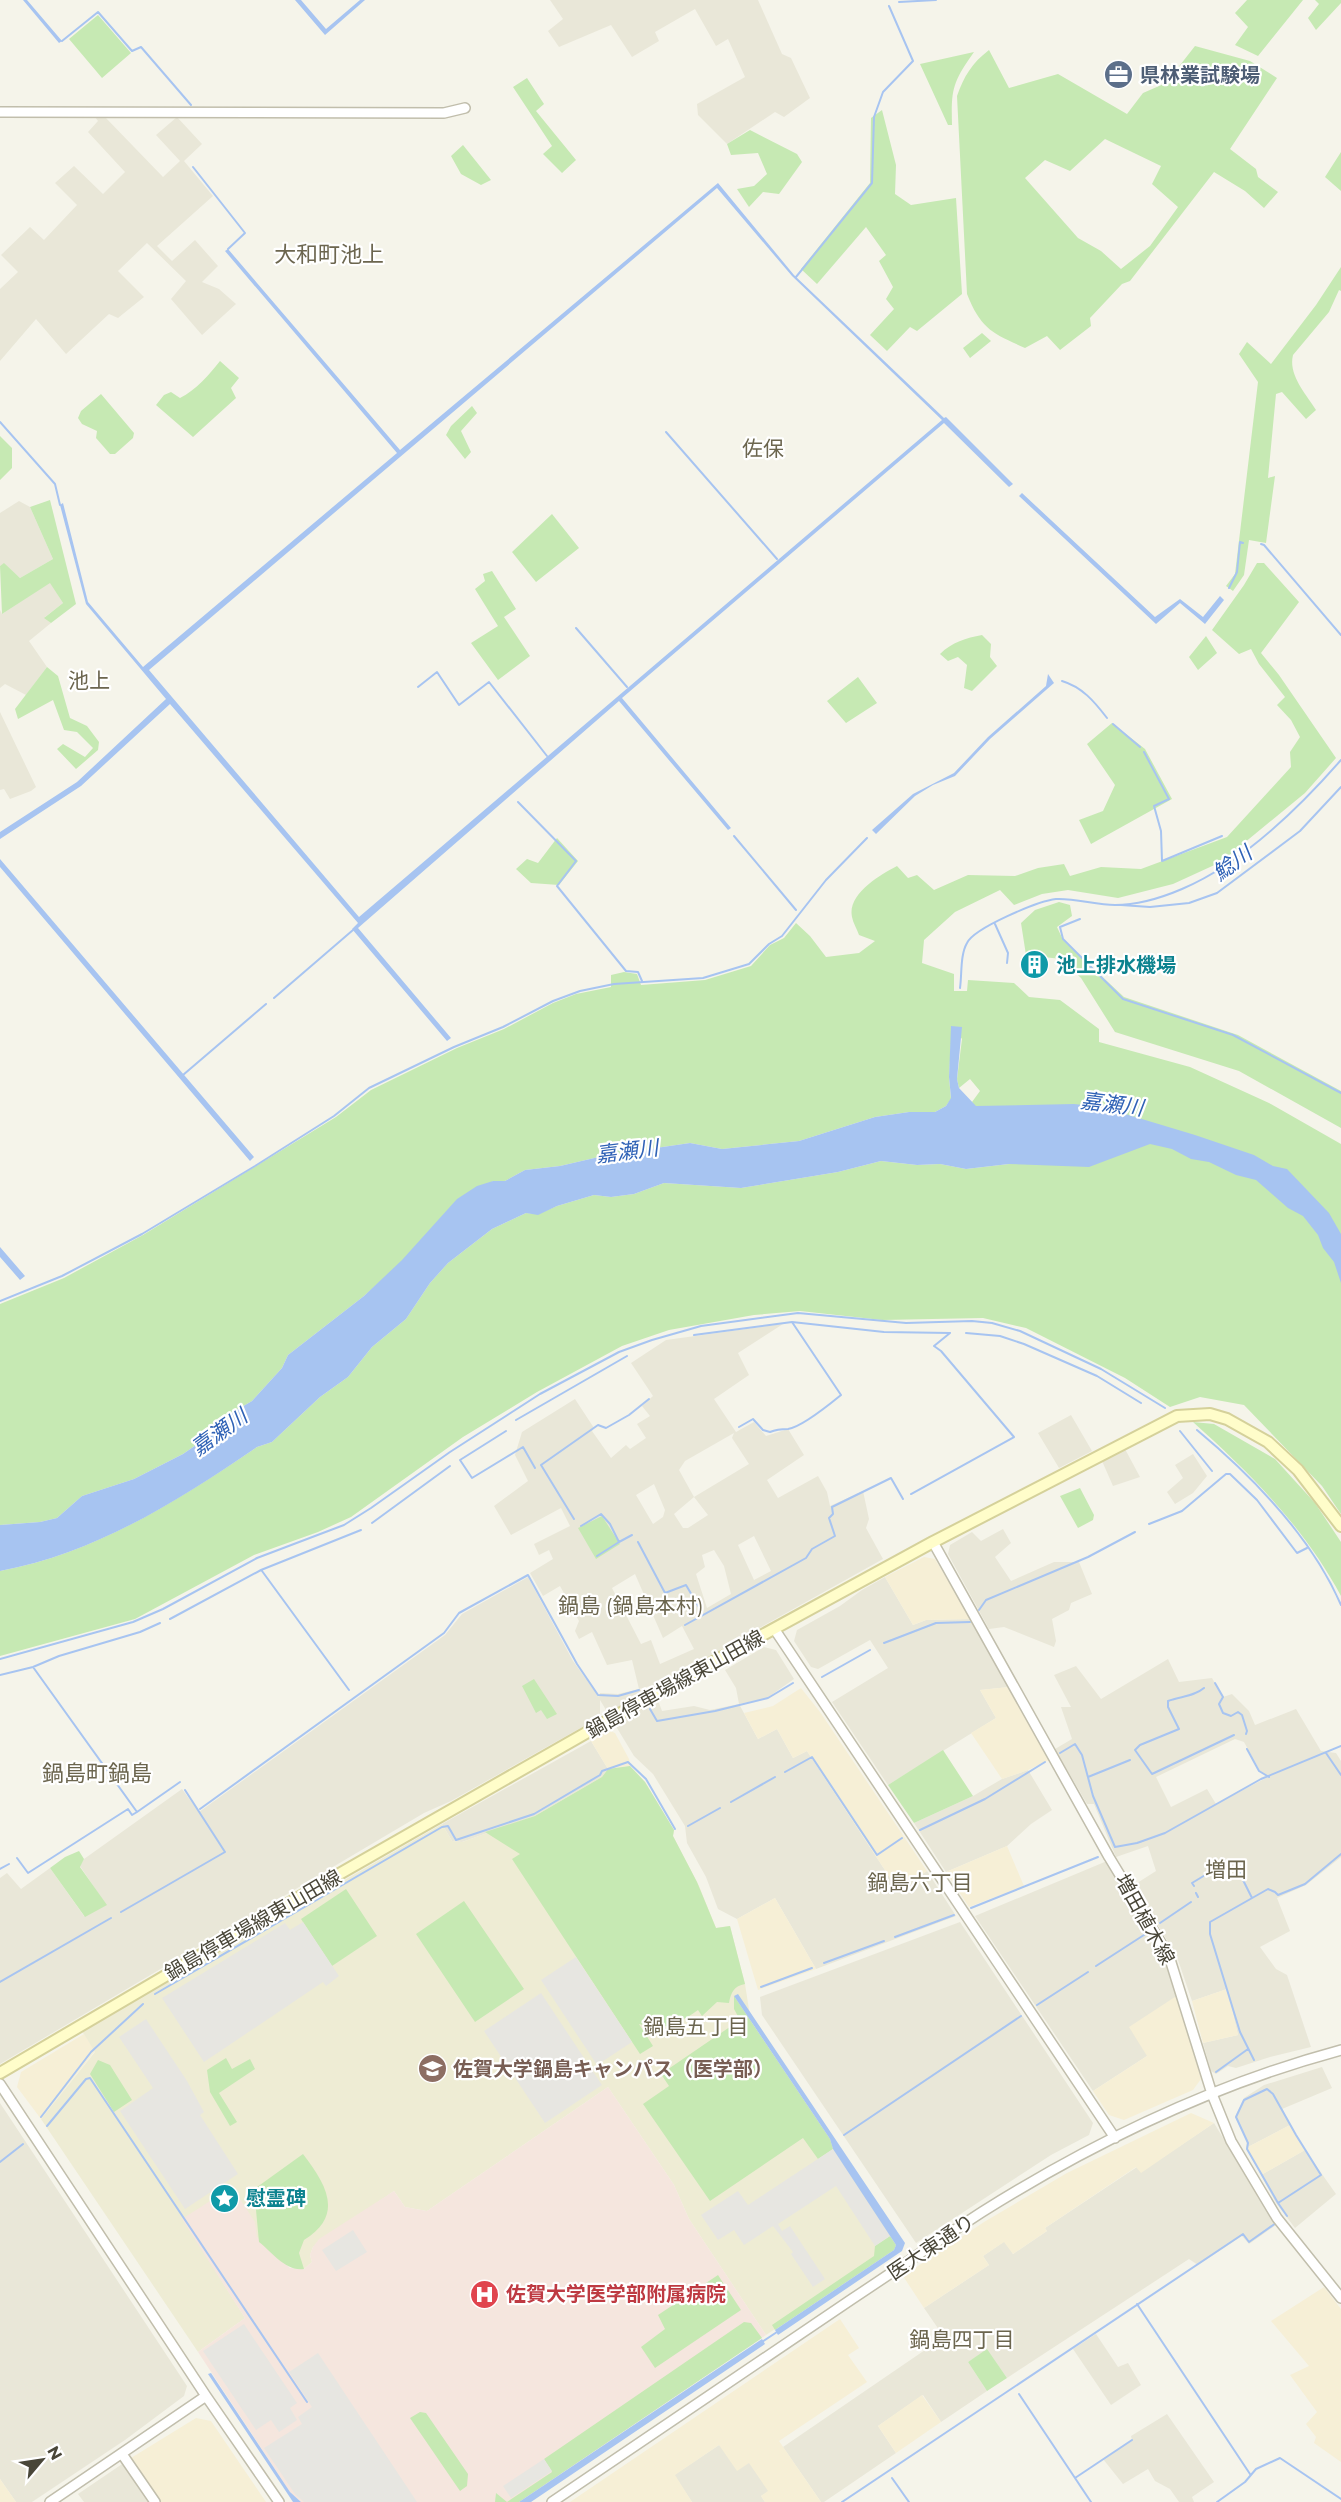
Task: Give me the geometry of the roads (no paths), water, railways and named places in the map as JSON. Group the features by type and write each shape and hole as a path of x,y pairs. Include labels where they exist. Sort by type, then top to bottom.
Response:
{"main road":[{"name":"鍋島停車場線東山田線","path":"0,2073 327,1881 649,1697 933,1542 1167,1421 1191,1413 1210,1414 1227,1419 1268,1442 1299,1470 1341,1526"}],"street":[{"path":"0,112 444,113 465,108"},
{"name":"増田植木線","path":"933,1542 1109,1857 1169,1956 1212,2094 1231,2141 1277,2218 1341,2298"},
{"path":"775,1630 1115,2138"},
{"name":"医大東通り","path":"552,2502 984,2212 1115,2138 1212,2094 1306,2059 1341,2050"},
{"path":"0,2084 206,2397 279,2502"},
{"path":"50,2502 206,2397"},
{"path":"122,2454 155,2502"}],"water":[{"path":"23,0 27,0 62,41 59,43"},
{"path":"295,0 301,0 326,29 360,0 365,0 325,35"},
{"path":"718,183 794,275 944,418 946,417 1013,484 1009,487 944,423 622,698 731,828 728,830 619,701 358,928 451,1038 447,1041 352,929 358,923 170,704 81,786 0,839 0,832 77,782 166,699 86,604 60,505 63,503 88,602 143,667 397,453 225,251 228,249 400,450","holes":["717,188 792,276 942,420 359,917 149,670"]},
{"path":"1022,493 1155,617 1180,599 1203,617 1220,596 1224,600 1205,624 1180,603 1156,624 1019,496"},
{"path":"1048,674 1054,683 990,739 955,776 915,796 876,834 872,830 913,794 954,773 988,737 1046,686"},
{"path":"0,859 254,1157 250,1161 0,867"},
{"name":"嘉瀬川","path":"951,1026 962,1027 957,1079 959,1088 976,1106 1074,1104 1102,1107 1195,1135 1254,1155 1273,1166 1287,1169 1329,1213 1341,1234 1341,1283 1334,1262 1323,1248 1318,1235 1303,1216 1288,1208 1256,1180 1236,1175 1209,1162 1191,1159 1172,1149 1150,1144 1089,1167 1009,1164 966,1169 940,1164 917,1165 881,1161 838,1172 741,1188 664,1183 634,1194 611,1197 594,1195 557,1206 538,1215 526,1213 492,1229 448,1263 430,1283 406,1319 372,1347 348,1377 320,1397 272,1442 257,1447 197,1487 103,1538 70,1552 0,1571 0,1525 40,1522 57,1518 82,1496 134,1479 183,1454 209,1436 228,1415 252,1401 282,1368 288,1355 364,1296 402,1260 457,1199 477,1186 493,1181 505,1181 525,1170 560,1166 603,1156 627,1160 649,1149 690,1143 722,1149 799,1141 875,1117 909,1112 935,1112 946,1106 951,1098 949,1077"},
{"path":"0,1247 25,1276 20,1280 0,1257"},
{"path":"738,1994 905,2243 902,2251 778,2335 775,2330 894,2250 896,2245 833,2149 830,2139 734,1996"},
{"path":"762,2339 765,2344 531,2502 519,2502"},
{"path":"211,2373 290,2492 301,2502 293,2502 208,2374"}],"waterway":[{"path":"899,2 936,0"},
{"path":"796,277 872,183 874,117 883,92 913,61 889,6"},
{"path":"62,41 98,12 132,51 141,47 191,105"},
{"path":"193,167 245,233 228,249"},
{"path":"0,422 55,484 60,505"},
{"path":"666,432 777,559"},
{"path":"1229,588 1237,572 1240,542 1243,543"},
{"path":"1261,544 1341,635"},
{"path":"576,628 627,687"},
{"path":"418,687 437,672 459,705 489,682 547,756"},
{"path":"1062,681 1087,695 1107,718"},
{"path":"1113,724 1140,747"},
{"path":"1144,752 1169,799 1154,806 1161,831 1162,861 1222,836"},
{"path":"960,988 965,948 972,937 981,930 1022,910 1056,899 1123,905 1149,900 1182,889 1226,865 1268,833 1307,797 1341,760"},
{"name":"鯰川","path":"1121,905 1150,907 1189,903 1217,893 1300,831 1341,787"},
{"path":"518,802 576,861 557,886 626,971 638,972 642,981"},
{"path":"734,836 796,910"},
{"path":"0,1301 62,1276 142,1234 334,1116 369,1088 454,1047 503,1027 553,1001 580,991 614,984 703,978 749,964 769,944 782,936 826,880 867,838"},
{"path":"1080,919 1060,927 1063,939 1123,999 1233,1035 1341,1093"},
{"path":"995,924 1008,953 1007,963"},
{"path":"274,998 353,930"},
{"path":"183,1075 266,1004"},
{"path":"0,1659 133,1622 163,1609 257,1558 344,1525 540,1394 619,1352 701,1326 798,1313 906,1323 972,1321 992,1323 1020,1331 1101,1369 1165,1408"},
{"path":"694,1335 792,1322 884,1332 950,1333"},
{"path":"739,1427 753,1419 763,1430 770,1432 788,1429 816,1415 841,1395 792,1322"},
{"path":"911,1494 1014,1437 941,1351 934,1346 950,1333"},
{"path":"966,1333 1000,1336 1024,1344 1097,1376 1141,1403"},
{"path":"516,1420 627,1356"},
{"path":"574,1519 541,1465 598,1425 606,1428 629,1415 649,1399"},
{"path":"1197,1430 1239,1467 1279,1510 1314,1556 1341,1605"},
{"path":"506,1431 460,1460 472,1478 523,1447 535,1468"},
{"path":"1180,1431 1212,1471"},
{"path":"372,1523 450,1466"},
{"path":"1149,1524 1182,1511 1226,1474 1230,1474 1257,1500 1297,1553 1307,1548"},
{"path":"685,1625 806,1558 812,1549 835,1536 829,1518 833,1514 832,1507 891,1478 903,1499"},
{"path":"581,1526 601,1514 610,1524 619,1542 632,1535"},
{"path":"170,1619 261,1570 361,1530"},
{"path":"979,1610 986,1600 1088,1557 1135,1532"},
{"path":"597,1556 619,1542"},
{"path":"638,1542 665,1593 686,1585 700,1609"},
{"path":"262,1571 349,1690"},
{"path":"200,1809 444,1633 459,1613 528,1575 577,1664 598,1695 618,1696 639,1690"},
{"path":"884,1643 936,1623 970,1622"},
{"path":"0,1675 33,1667 59,1656 140,1632 160,1623"},
{"path":"822,1677 870,1650"},
{"path":"33,1667 137,1812"},
{"path":"650,1709 657,1721 715,1711 768,1698 793,1683"},
{"path":"1215,1683 1223,1697 1219,1704 1223,1713 1231,1716 1238,1712 1242,1715 1246,1734"},
{"path":"1204,1688 1191,1695 1168,1701 1168,1707 1179,1729 1140,1745 1135,1750 1152,1774 1234,1735"},
{"path":"1060,1753 1075,1744 1082,1755 1093,1796 1115,1847 1137,1843 1165,1833 1261,1779 1341,1746"},
{"path":"1247,1749 1259,1771 1269,1777"},
{"path":"1326,1753 1341,1775"},
{"path":"785,1772 812,1757 877,1855 902,1838"},
{"path":"1088,1777 1130,1760"},
{"path":"155,1994 442,1827 448,1826 456,1840 534,1814 600,1775 602,1771 628,1762 646,1779 675,1829"},
{"path":"920,1830 985,1799 1045,1762"},
{"path":"731,1802 775,1777"},
{"path":"17,1858 28,1873 128,1809 132,1815 180,1782"},
{"path":"121,1912 225,1852 185,1790"},
{"path":"688,1826 720,1808"},
{"path":"1254,2060 1240,2032 1210,1934 1210,1922 1268,1889 1278,1895 1305,1884 1341,1854"},
{"path":"971,1908 1098,1857"},
{"path":"1194,1886 1192,1883 1230,1860 1232,1862"},
{"path":"0,1869 9,1864"},
{"path":"1238,1870 1252,1898"},
{"path":"1196,1893 1198,1897"},
{"path":"1160,1923 1191,1902"},
{"path":"895,1937 954,1915"},
{"path":"0,1982 111,1918"},
{"path":"1096,1966 1147,1933"},
{"path":"824,1963 884,1941"},
{"path":"761,1987 812,1968"},
{"path":"1037,2005 1088,1972"},
{"path":"41,2117 91,2052 143,2004"},
{"path":"844,2135 1021,2016"},
{"path":"1216,2072 1248,2049"},
{"path":"47,2126 86,2079 90,2078 307,2402"},
{"path":"1278,2203 1247,2149 1248,2143 1236,2117 1244,2100 1267,2089 1273,2094 1321,2175 1278,2203 1287,2216"},
{"path":"0,2162 23,2144"},
{"path":"842,2502 1243,2234 1249,2242 1276,2223"},
{"path":"1137,2304 1250,2474"},
{"path":"762,2342 777,2332"},
{"path":"1019,2394 1091,2502"},
{"path":"1075,2478 1132,2440"},
{"path":"1217,2502 1245,2482 1256,2469 1280,2458 1341,2499"},
{"path":"892,2478 909,2502"}],"place":[{"name":"県林業試験場","path":"1119,75"},
{"name":"池上排水機場","path":"1035,965"},
{"name":"佐賀大学鍋島キャンパス（医学部）","path":"432,2069"},
{"name":"慰霊碑","path":"225,2198"},
{"name":"佐賀大学医学部附属病院","path":"485,2294"}],"district":[{"name":"大和町池上","path":"329,254"},
{"name":"佐保","path":"763,448"},
{"name":"池上","path":"89,680"},
{"name":"鍋島 (鍋島本村)","path":"631,1605"},
{"name":"鍋島町鍋島","path":"97,1773"},
{"name":"増田","path":"1226,1869"},
{"name":"鍋島六丁目","path":"920,1882"},
{"name":"鍋島五丁目","path":"696,2026"},
{"name":"鍋島四丁目","path":"962,2339"}]}
